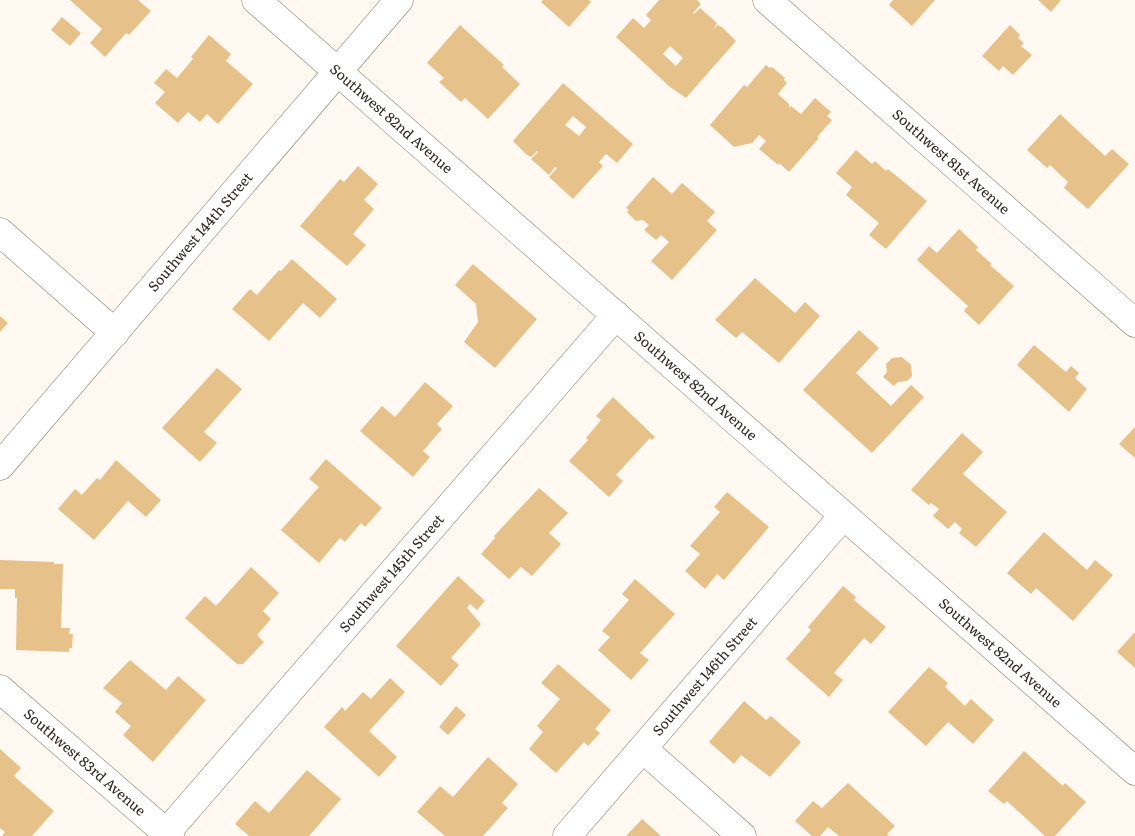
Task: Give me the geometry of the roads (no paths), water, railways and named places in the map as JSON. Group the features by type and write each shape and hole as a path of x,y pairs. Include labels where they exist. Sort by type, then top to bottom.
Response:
{"street":[{"name":"Southwest 82nd Avenue","path":"256,0 1135,771"},
{"name":"Southwest 144th Street","path":"0,466 399,0"},
{"name":"Southwest 81st Avenue","path":"767,0 1135,323"},
{"path":"0,232 115,333"},
{"name":"Southwest 145th Street","path":"168,834 616,315"},
{"name":"Southwest 146th Street","path":"567,836 843,516"},
{"name":"Southwest 83rd Avenue","path":"0,689 168,834"},
{"path":"643,749 742,836"}]}
